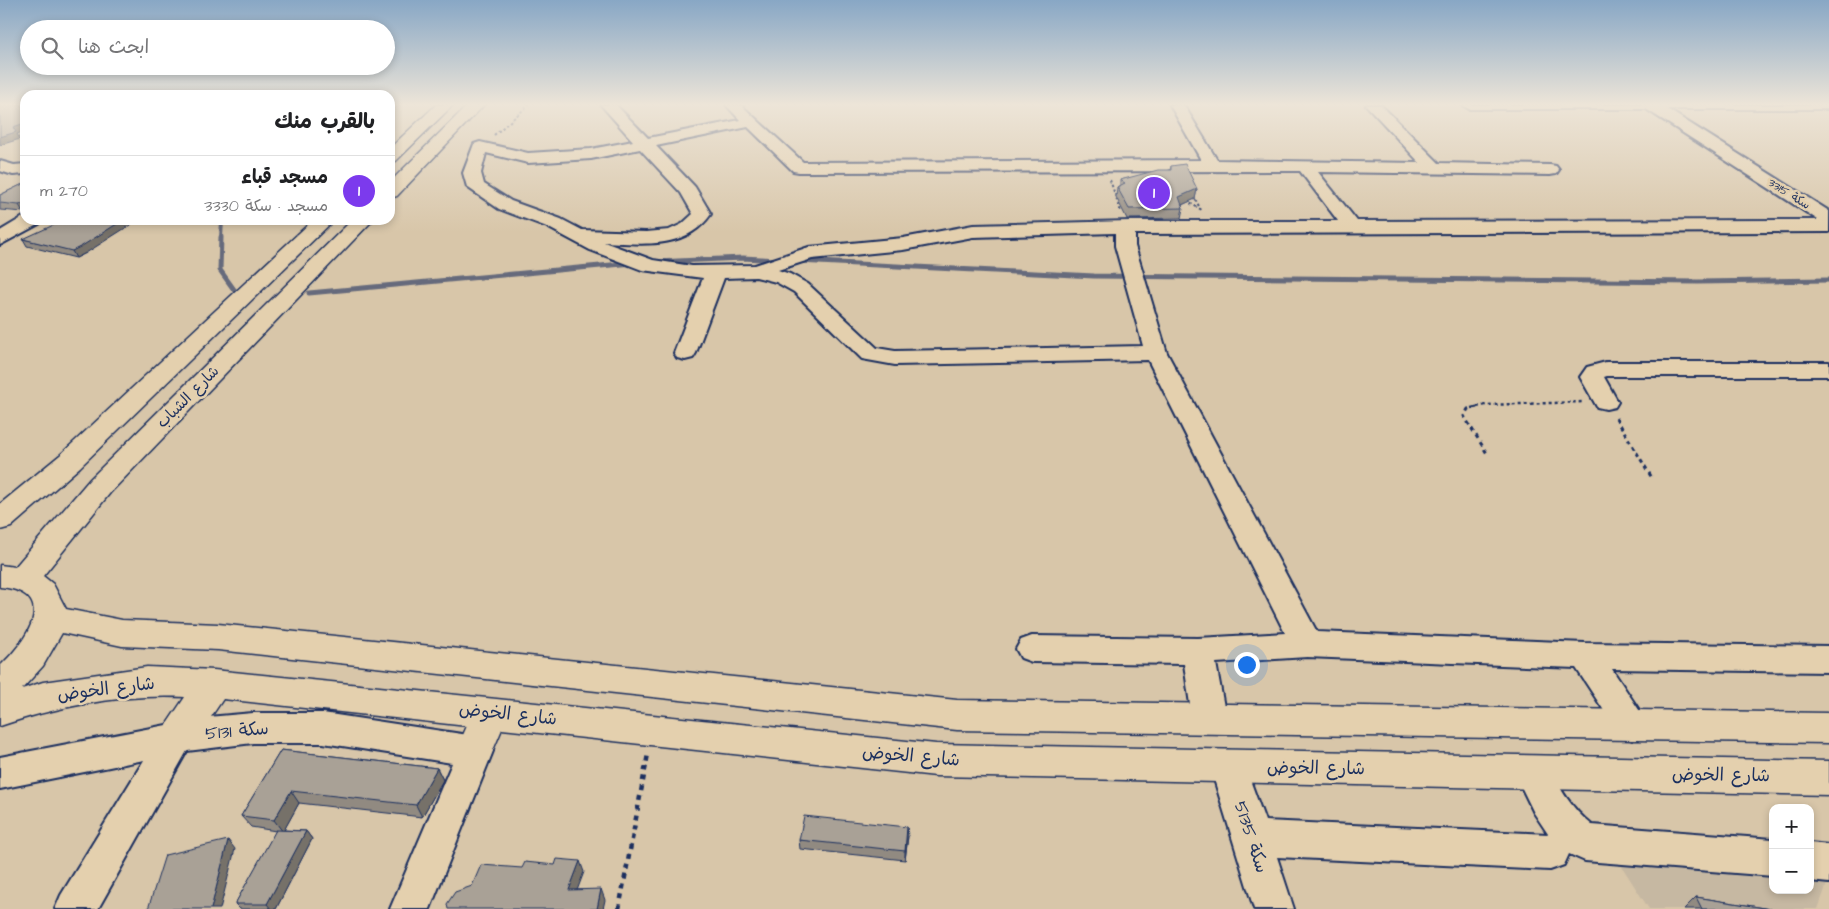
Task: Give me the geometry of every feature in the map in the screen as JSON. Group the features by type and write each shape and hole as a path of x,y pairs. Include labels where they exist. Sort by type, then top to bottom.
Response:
{"main road":[{"path":"395,187 434,147"},
{"path":"0,520 70,461 319,225"},
{"name":"شارع الشباب","path":"11,578 358,225"},
{"path":"0,497 70,461"},
{"path":"0,687 12,678 38,648 50,618 49,600 35,584 11,578"},
{"path":"50,618 122,633 218,636 957,715 1829,728"},
{"name":"شارع الخوض","path":"0,710 43,697 147,680 214,684 491,712 936,760 1821,780"},
{"path":"175,740 214,684"},
{"path":"475,751 491,712"}],"street":[{"path":"480,147 472,172 476,187 505,205 554,223 597,246 649,266 692,272 757,271 783,278 801,288 870,354 895,358 1156,353"},
{"path":"482,147 528,158 591,154 623,147"},
{"path":"576,235 662,236 681,233 699,218 702,214 689,191 649,147"},
{"path":"778,147 799,168 1212,165 1432,166 1550,170"},
{"path":"1202,147 1212,165"},
{"path":"1414,147 1432,166"},
{"name":"سكة 3315","path":"1715,147 1829,219"},
{"path":"0,166 12,170 20,169"},
{"path":"1305,166 1352,227"},
{"path":"757,271 810,253 903,244 973,231 1130,226 1204,218 1352,227 1829,226"},
{"path":"2,239 24,225"},
{"path":"1130,226 1125,233 1125,246 1156,353 1307,644"},
{"path":"685,353 716,272"},
{"path":"1606,402 1592,377 1595,372 1606,369 1829,369"},
{"path":"1032,649 1198,651 1307,644 1585,656 1829,659"},
{"path":"1198,651 1209,718"},
{"path":"1585,656 1632,725"},
{"name":"سكة 5131","path":"0,773 208,732 253,728 323,728 475,751"},
{"path":"75,909 175,740"},
{"path":"410,909 475,751"},
{"name":"سكة 5135","path":"1228,766 1274,909"},
{"path":"1532,772 1547,800 1566,828 1585,844 1618,844 1769,858"},
{"path":"1251,838 1550,852"},
{"path":"1814,862 1829,864"}],"path":[{"path":"1179,165 1204,218"},
{"path":"1105,166 1124,218 1130,226"},
{"path":"1182,198 1204,218"},
{"path":"1488,455 1464,416 1468,409 1486,405 1606,402 1652,478"},
{"path":"619,909 653,729"}],"shaded area":[{"path":"1769,841 1769,894 1814,894 1814,844 1829,845 1829,884 1827,884 1818,909 1649,909 1617,859"}],"building":[{"path":"1185,164 1197,189 1179,197 1183,208 1129,209 1117,187 1125,183 1120,180 1158,170 1171,170 1171,166"},
{"path":"20,185 20,205 0,203 0,195"},
{"path":"53,225 115,225 72,251 23,239"},
{"path":"281,750 437,768 416,805 291,791 274,820 241,816"},
{"path":"804,816 907,827 905,851 799,840"},
{"path":"276,830 306,831 267,904 235,904"},
{"path":"228,840 211,909 148,909 165,855"},
{"path":"557,859 580,861 569,890 601,889 597,909 448,909 447,904 455,892 472,886 481,865 522,868 525,862 555,865"},
{"path":"1696,897 1771,909 1702,909"}],"waterway":[{"path":"221,238 222,225"},
{"path":"221,237 220,270 235,291"},
{"path":"656,262 743,258 778,260"},
{"path":"798,261 1094,276 1698,282 1829,280"},
{"path":"309,293 633,263"}],"place":[{"name":"مسجد قباء","path":"1154,193"}]}
